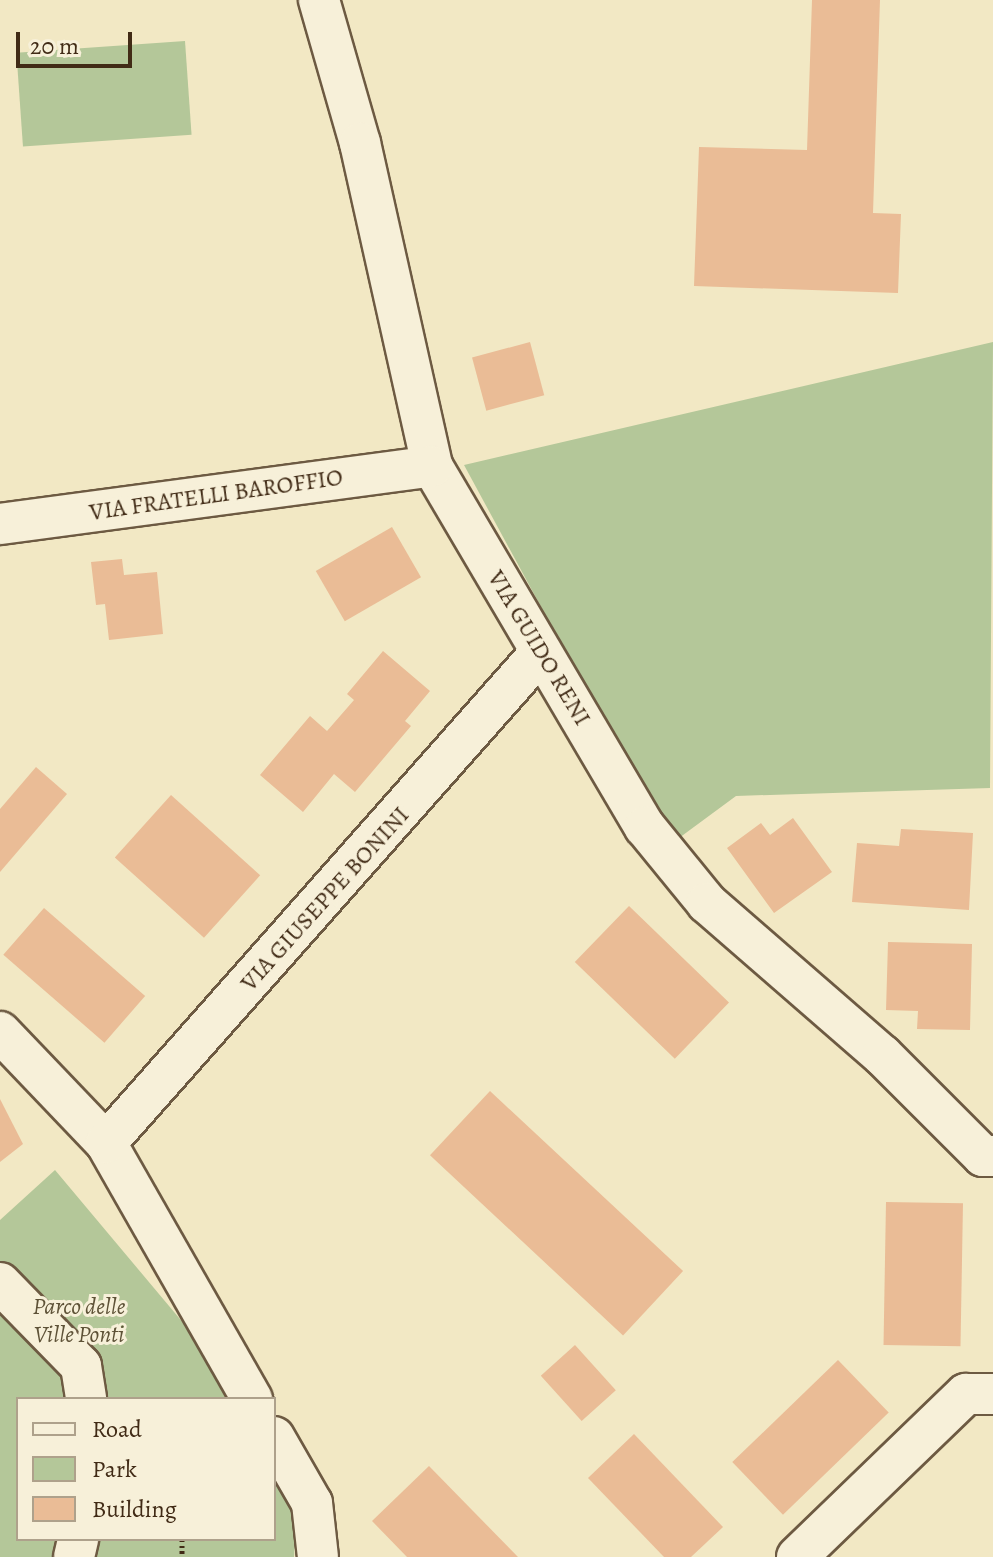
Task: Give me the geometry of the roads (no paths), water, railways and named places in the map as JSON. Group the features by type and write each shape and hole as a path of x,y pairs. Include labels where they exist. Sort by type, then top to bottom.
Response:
{"street":[{"name":"VIA GUIDO RENI","path":"319,0 360,143 432,466 645,827 707,903 882,1055 983,1156 993,1156"},
{"name":"VIA FRATELLI BAROFFIO","path":"0,524 432,466"},
{"name":"VIA GIUSEPPE BONINI","path":"106,1143 541,652"},
{"path":"0,1032 106,1143 251,1397"},
{"path":"0,1283 81,1366 86,1397"},
{"path":"797,1557 966,1394 993,1394"},
{"path":"276,1440 312,1503 318,1557"}],"park label":[{"name":"Parco delle Ville Ponti","path":"79,1321"}]}
